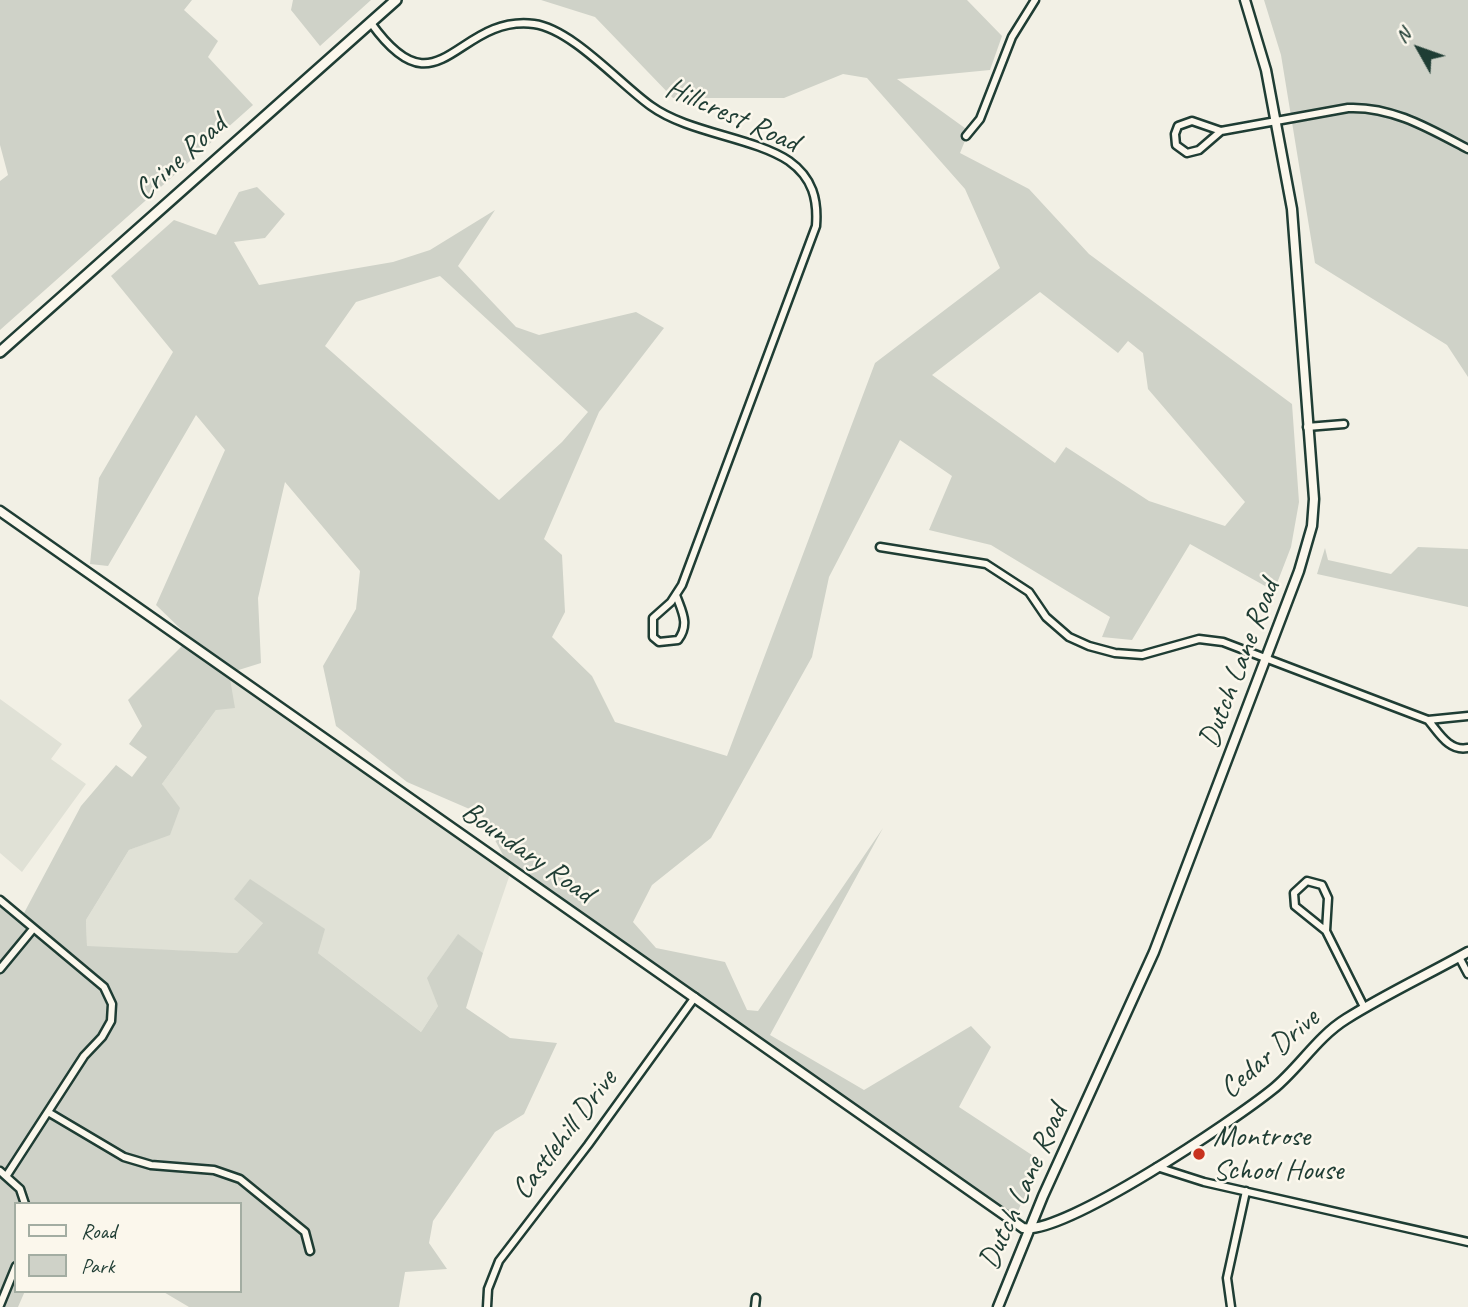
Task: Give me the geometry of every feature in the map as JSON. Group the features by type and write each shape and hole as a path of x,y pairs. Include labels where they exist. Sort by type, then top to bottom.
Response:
{"main road":[{"name":"Crine Road","path":"0,352 396,0"}],"street":[{"path":"966,136 981,119 1012,37 1035,0"},
{"name":"Dutch Lane Road","path":"998,1307 1029,1229 1154,952 1299,571 1312,526 1314,499 1307,427 1297,247 1276,121 1262,55 1245,0"},
{"name":"Hillcrest Road","path":"371,23 393,51 418,64 430,64 450,57 478,34 502,25 537,24 576,45 652,108 788,161 810,186 818,201 816,226 682,585 653,618 653,637 659,642 678,640 684,631 685,616 676,595"},
{"path":"1221,131 1194,153 1180,149 1175,140 1178,126 1188,121 1221,131 1367,107 1399,115 1468,149"},
{"path":"1307,427 1344,424"},
{"name":"Boundary Road","path":"0,511 919,1156 1018,1225 1029,1229"},
{"path":"880,548 986,564 1028,592 1046,617 1069,637 1089,646 1115,653 1142,655 1199,639 1223,642 1428,720 1468,716"},
{"path":"1428,720 1449,745 1458,749 1468,748"},
{"path":"1326,931 1326,889 1313,881 1301,884 1294,893 1295,906 1326,931 1364,1007"},
{"path":"0,900 104,987 112,1004 111,1021 102,1037 84,1056 7,1175"},
{"path":"0,969 33,929"},
{"name":"Cedar Drive","path":"1029,1229 1057,1222 1157,1167 1273,1089 1335,1027 1364,1007 1468,952"},
{"path":"1459,957 1468,974"},
{"name":"Castlehill Drive","path":"487,1307 488,1289 499,1261 588,1146 695,997"},
{"path":"48,1112 124,1157 151,1165 214,1170 240,1179 305,1232 310,1251"},
{"path":"1157,1167 1246,1191 1468,1242"},
{"path":"0,1171 20,1189 24,1202"},
{"path":"1231,1307 1227,1290 1228,1269 1246,1191"},
{"path":"0,1305 14,1271"},
{"path":"755,1307 756,1298"}],"shaded area":[{"path":"230,672 510,874 483,953 458,935 438,1006 421,1032 318,953 263,923 237,953 87,947 86,920 129,850 170,834 162,784 216,710"},
{"path":"0,699 62,744 51,759 86,784 22,872 0,853"}],"green space":[{"path":"0,0 192,0 184,10 218,41 208,57 253,105 0,330 0,181 8,175 0,145"},
{"path":"293,0 371,0 320,46 291,10"},
{"path":"541,0 967,0 1002,36 990,70 897,79 969,131 960,153 1029,189 1089,254 1292,404 1299,502 1291,547 1274,591 1190,544 1132,640 1102,637 1110,617 991,545 929,530 952,476 900,440 829,577 812,657 711,838 652,885 633,922 656,948 725,962 747,1010 758,1011 883,828 770,1035 864,1090 971,1026 991,1047 959,1107 1041,1161 1016,1215 937,1167 511,870 481,814 407,782 336,726 323,666 356,609 360,571 285,482 258,598 261,663 229,673 235,708 216,710 162,784 180,808 170,835 129,850 86,920 87,946 237,953 263,923 234,899 250,879 325,929 318,953 421,1032 438,1006 427,978 458,934 483,953 466,1008 510,1038 557,1043 524,1114 495,1132 433,1221 429,1243 447,1269 405,1272 399,1307 189,1307 165,1293 242,1293 242,1202 14,1202 14,1293 24,1293 18,1307 0,1307 0,901 24,913 81,806 116,765 132,777 147,757 129,744 142,726 128,700 190,638 156,605 225,450 196,415 108,566 90,564 99,478 173,352 111,276 174,220 216,235 239,192 257,187 285,214 265,238 234,242 259,285 393,262 430,250 495,210 458,266 516,327 539,335 636,312 664,328 599,412 544,539 562,555 565,612 552,637 592,676 615,722 727,756 875,363 1000,268 965,189 867,78 843,74 784,98 673,98 595,17","holes":["440,276 588,412 562,442 499,500 325,346 356,302","1040,292 1118,353 1128,341 1143,353 1148,389 1245,502 1225,526 1149,501 1066,447 1055,463 932,375"]},
{"path":"1264,0 1468,0 1468,377 1447,345 1315,263 1281,55"},
{"path":"1418,547 1468,549 1468,607 1317,574 1325,548 1328,560 1391,574"}],"place":[{"name":"Montrose School House","path":"1199,1154"}]}
